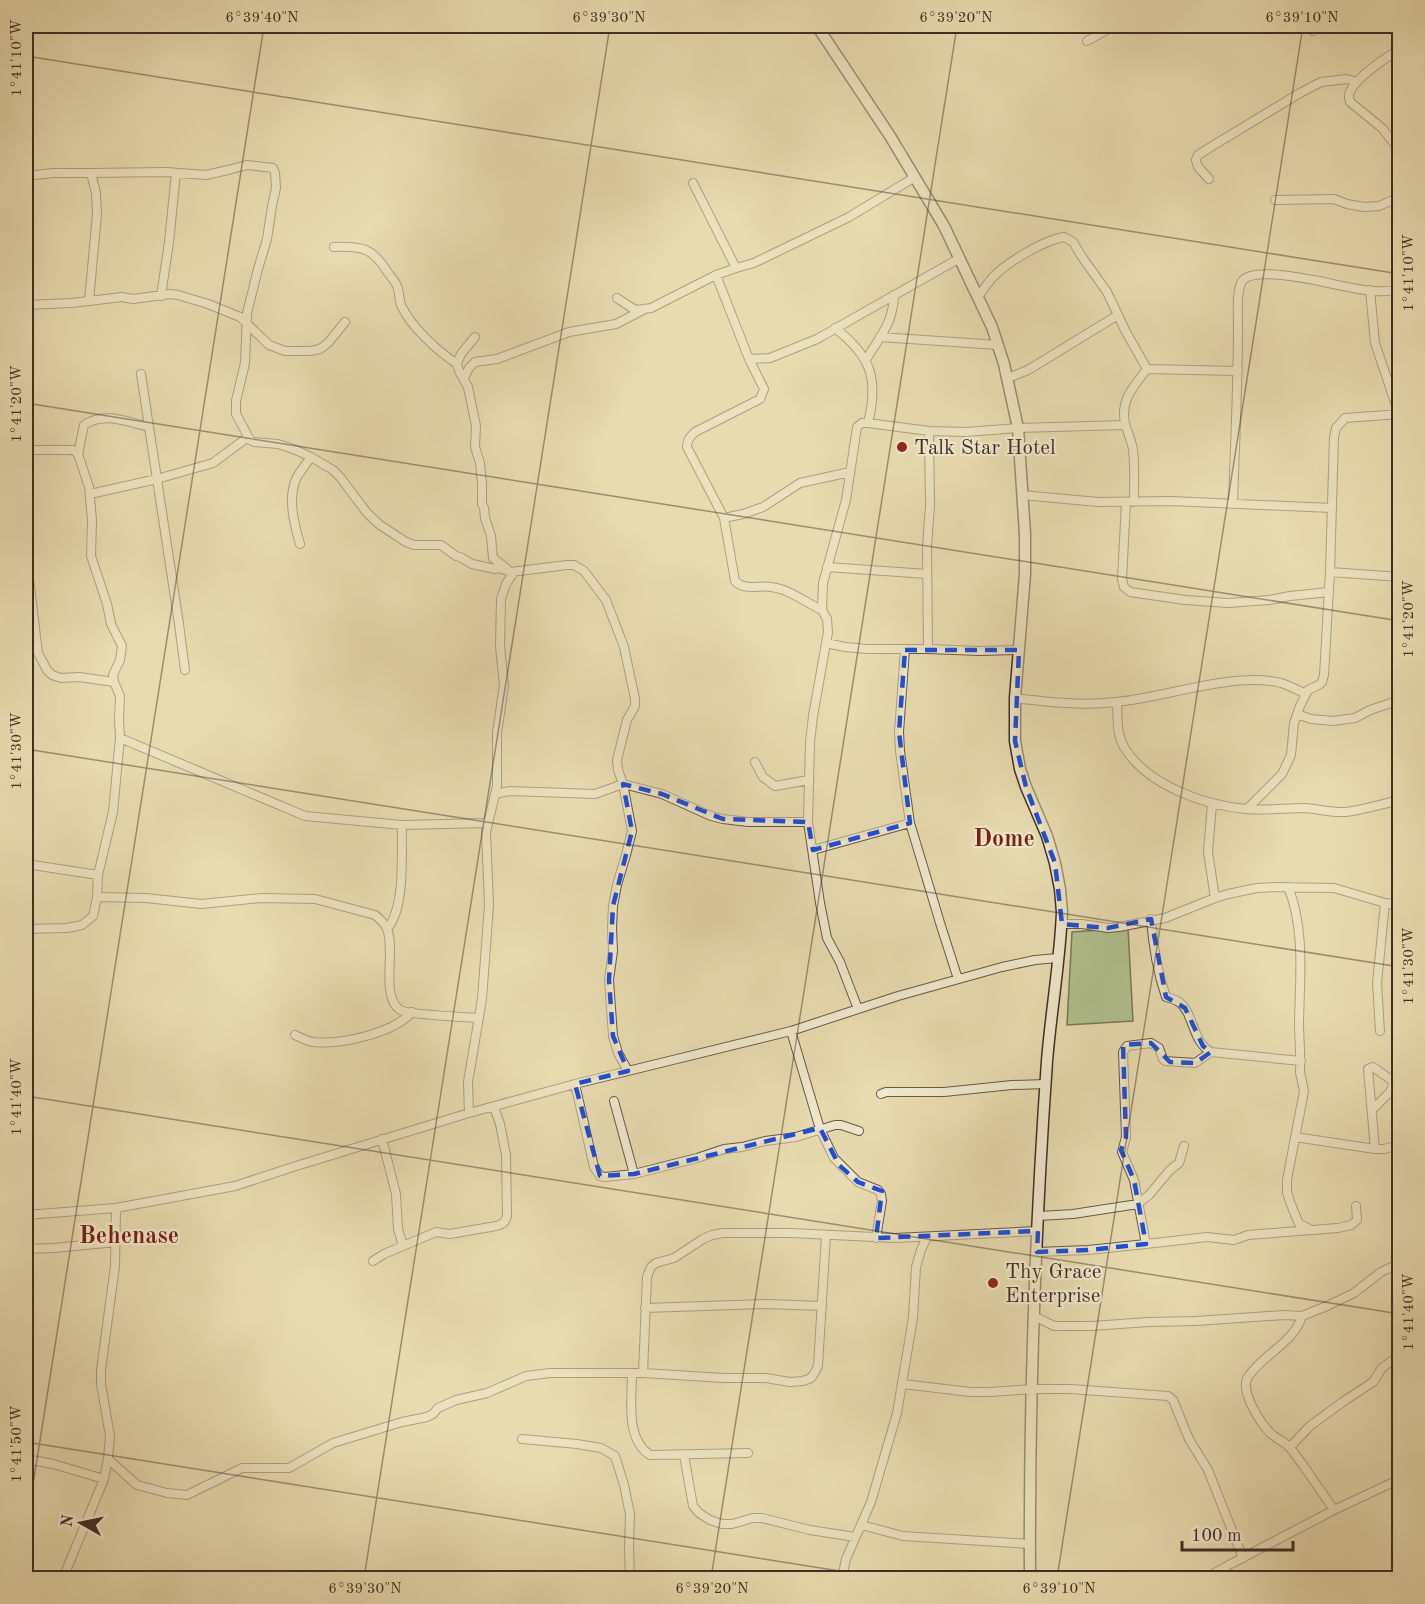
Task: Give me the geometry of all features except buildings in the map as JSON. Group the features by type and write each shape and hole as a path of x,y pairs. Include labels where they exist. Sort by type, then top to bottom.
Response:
{"street":[{"path":"817,26 890,136 944,226 992,327 1008,378 1018,428 1025,574 1015,698 1015,741 1026,786 1047,836 1055,863 1060,889 1061,924 1046,1084 1037,1252 1032,1389 1030,1578"},
{"path":"1087,41 1114,26"},
{"path":"1390,26 1400,38"},
{"path":"1400,49 1357,82 1350,91 1349,97 1350,102 1382,128 1400,151"},
{"path":"1209,179 1198,167 1196,160 1198,155 1299,93 1318,84 1347,79 1357,82"},
{"path":"26,176 53,173 206,175 247,165 273,168 276,172 276,188 267,239 247,313 245,363 236,401 236,414 248,437 254,442 278,444 296,450 333,470 367,513 380,525 406,542 414,545 441,545 472,564 512,572 574,565 584,571 606,600 624,647 635,699 617,760 618,770 624,784 632,831 613,906 613,951 609,980 613,1036 618,1053 628,1071"},
{"path":"89,301 97,214 96,193 91,173"},
{"path":"161,296 176,173"},
{"path":"464,378 475,362 497,359 569,332 616,324 716,275 754,262 849,217 915,177"},
{"path":"693,183 736,267"},
{"path":"1275,200 1334,198 1347,204 1364,207 1379,206 1400,197"},
{"path":"978,297 994,276 1019,257 1046,242 1064,237 1073,242 1107,292 1147,369"},
{"path":"334,247 351,246 374,254 398,286 402,307 411,320 432,345 457,364 468,387 476,426 482,504 491,536 493,558 512,572"},
{"path":"749,359 770,358 817,339 960,258"},
{"path":"1233,503 1239,288 1244,279 1256,275 1281,274 1370,290 1400,288"},
{"path":"716,275 749,359 764,389 760,399 695,432 690,436 687,447 724,518 735,581 742,586 784,590 822,610"},
{"path":"1247,810 1282,774 1291,755 1292,735 1297,714 1308,690 1319,685 1324,675 1334,437 1339,423 1345,418 1357,416 1399,414 1375,343 1370,290"},
{"path":"26,305 178,295 234,315 247,323 269,345 285,351 297,352 320,349 345,322"},
{"path":"866,360 889,324 894,295"},
{"path":"617,298 632,308 643,310"},
{"path":"1008,378 1028,370 1118,315"},
{"path":"835,328 850,339 866,360 873,400 868,423"},
{"path":"457,364 461,354 475,337"},
{"path":"880,337 998,345"},
{"path":"1238,371 1147,369 1135,382 1126,398 1125,425 1133,448 1122,579 1124,587 1130,592 1185,600 1228,603 1329,592"},
{"path":"141,374 184,670"},
{"path":"26,929 67,928 82,925 93,916 98,875 113,812 120,738 120,696 113,675 120,660 122,646 111,624 107,604 91,556 90,494 78,454 84,425 87,422 112,417 149,428"},
{"path":"858,1009 840,962 827,938 808,822 813,716 828,632 827,619 822,610 823,583 846,500 857,427 862,423 868,423 929,431 966,432 1125,425"},
{"path":"928,649 929,431"},
{"path":"90,494 157,479 213,463 248,437"},
{"path":"26,450 73,450 78,454"},
{"path":"300,544 292,497 296,480 311,457"},
{"path":"724,518 763,507 800,483 850,472"},
{"path":"1022,495 1098,502 1170,501 1332,508"},
{"path":"26,554 38,653 47,670 52,675 61,678 79,676 114,682"},
{"path":"827,567 927,574"},
{"path":"469,1113 468,1082 482,999 489,905 487,823 497,786 496,733 504,685 500,646 501,599 512,572"},
{"path":"1330,572 1400,577"},
{"path":"26,639 35,628"},
{"path":"826,643 845,647 905,650 1019,650"},
{"path":"905,650 899,732 910,823 958,979"},
{"path":"1015,698 1065,704 1117,702 1250,680 1279,683 1306,694"},
{"path":"1297,714 1311,719 1333,721 1354,718 1400,700"},
{"path":"1117,702 1118,731 1124,746 1140,767 1149,776 1212,804 1247,810 1307,808 1347,812 1400,800"},
{"path":"120,738 305,816 402,825 487,823"},
{"path":"755,762 763,777 774,786 809,780"},
{"path":"495,794 510,791 595,794 624,784 662,794 705,814 723,819 748,822 808,822"},
{"path":"1212,804 1208,852 1215,898"},
{"path":"813,850 910,823"},
{"path":"387,929 393,923 399,896 402,868 402,825"},
{"path":"26,864 98,875"},
{"path":"1288,887 1297,915 1301,974 1300,1072 1304,1092 1287,1180 1287,1192 1299,1224 1313,1229"},
{"path":"1061,924 1108,928 1126,926 1166,918 1215,898 1257,888 1334,888 1385,903 1400,904"},
{"path":"97,897 146,898 201,904 262,898 315,899 375,915 387,929 390,942 391,997 400,1010 479,1018"},
{"path":"1380,1031 1377,983 1385,903"},
{"path":"1152,919 1158,974 1166,997 1179,1002 1185,1008 1203,1046 1211,1052 1300,1060"},
{"path":"26,1215 116,1208 235,1186 469,1113 575,1084 791,1031 958,979 1035,960 1058,958"},
{"path":"295,1035 315,1042 336,1042 381,1031 400,1023 412,1012"},
{"path":"791,1031 820,1129 834,1158 858,1182 878,1190 881,1194 876,1238"},
{"path":"1146,1244 1132,1173 1122,1152 1126,1137 1123,1052 1131,1045 1151,1043 1159,1048 1165,1061 1189,1064 1199,1061 1211,1052"},
{"path":"1372,1110 1390,1092 1397,1081 1373,1067 1368,1069 1375,1149"},
{"path":"575,1084 597,1173 605,1178 634,1174 724,1149 796,1137 841,1125 859,1131"},
{"path":"881,1094 886,1092 944,1092 1046,1084"},
{"path":"614,1101 634,1174"},
{"path":"373,1261 381,1255 436,1232 450,1234 496,1226 506,1221 506,1155 494,1107"},
{"path":"1295,1137 1375,1149 1400,1145"},
{"path":"382,1139 396,1194 398,1229 403,1246"},
{"path":"1039,1216 1073,1214 1138,1204 1179,1163 1184,1146"},
{"path":"1037,1252 1088,1250 1207,1237 1233,1240 1248,1234 1338,1228 1351,1225 1357,1220 1356,1206"},
{"path":"63,1578 104,1479 108,1459 110,1436 101,1384 101,1370 115,1266 116,1208"},
{"path":"643,1373 647,1277 651,1267 682,1254 693,1244 712,1235 746,1233 876,1238 1038,1231"},
{"path":"108,1459 137,1485 167,1493 188,1495 242,1468 281,1469 294,1466 333,1443 402,1422 427,1417 438,1408 456,1400 487,1393 526,1376 550,1373 643,1373 803,1381 811,1378 818,1366 826,1235"},
{"path":"842,1578 846,1559 871,1502 891,1438 903,1384 915,1301 916,1267 927,1237"},
{"path":"26,1250 116,1242"},
{"path":"1034,1317 1054,1326 1092,1326 1284,1315 1302,1316 1354,1293 1381,1272 1400,1263"},
{"path":"645,1308 767,1304 822,1306"},
{"path":"1302,1316 1297,1329 1260,1362 1246,1379 1246,1389 1248,1399 1262,1422 1273,1436 1290,1447 1334,1510"},
{"path":"1290,1447 1310,1426 1370,1385 1382,1368 1400,1355"},
{"path":"632,1373 632,1428 637,1443 644,1451 650,1455 747,1453"},
{"path":"903,1384 970,1392 1070,1389 1171,1397 1189,1439 1208,1470 1243,1558"},
{"path":"522,1439 602,1448 615,1456 630,1514 630,1578"},
{"path":"684,1455 693,1506 710,1520 732,1524 762,1518 810,1530 855,1537"},
{"path":"26,1459 53,1464 104,1479"},
{"path":"1206,1578 1334,1510 1399,1479"},
{"path":"861,1525 903,1536 1030,1544"}],"highlighted area":[{"path":"905,650 1019,650 1015,741 1026,787 1055,863 1062,924 1108,928 1151,919 1166,997 1185,1008 1203,1046 1211,1052 1195,1063 1170,1062 1151,1043 1123,1045 1126,1137 1121,1150 1134,1180 1146,1244 1088,1250 1037,1252 1038,1231 876,1238 882,1191 858,1182 839,1165 820,1128 634,1174 600,1176 575,1084 628,1071 613,1036 609,980 613,906 632,831 623,784 662,794 723,819 808,822 813,850 910,823 899,732"}],"green space":[{"path":"1128,928 1133,1021 1067,1025 1072,932"}],"place":[{"name":"Talk Star Hotel","path":"902,447"},
{"name":"Thy Grace Enterprise","path":"993,1283"}],"district":[{"name":"Dome","path":"1004,838"},
{"name":"Behenase","path":"129,1235"}]}
